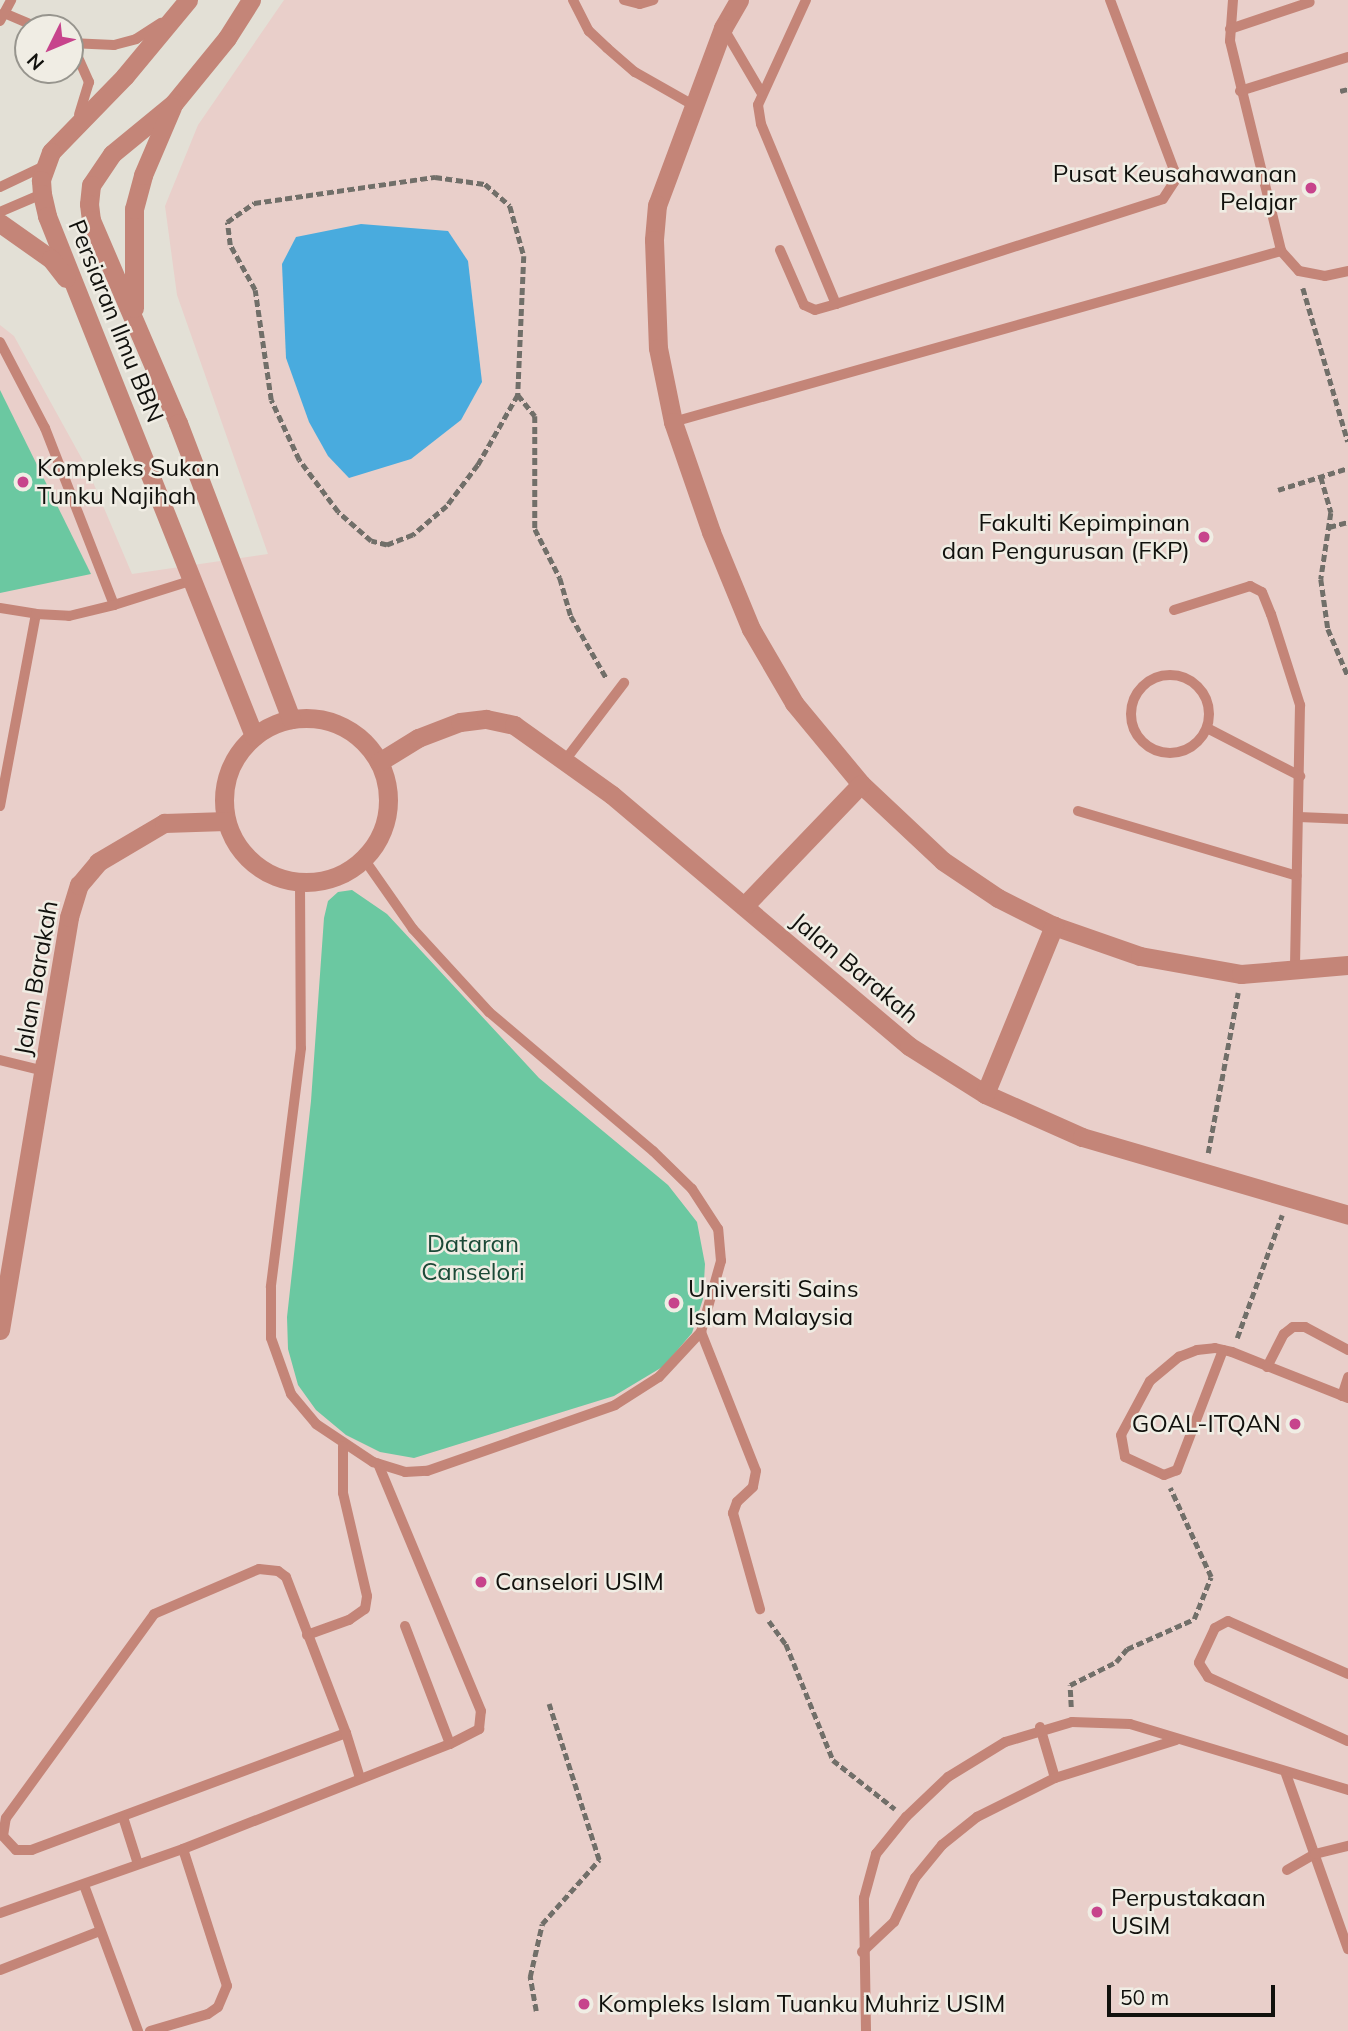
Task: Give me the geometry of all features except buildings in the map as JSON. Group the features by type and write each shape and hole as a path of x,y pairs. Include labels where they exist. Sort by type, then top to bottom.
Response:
{"street":[{"name":"Persiaran Ilmu BBN","path":"251,0 227,38 174,103 112,154 91,185 91,220 134,315 291,719"},
{"path":"739,0 723,28 657,205 654,240 658,348 673,422 710,532 751,629 794,703 861,784 943,861 998,898 1054,926 1140,956 1241,974 1295,972 1348,965"},
{"path":"44,166 75,124 125,76 188,1"},
{"path":"134,315 134,209 143,175 174,103"},
{"name":"Persiaran Ilmu BBN","path":"44,166 42,194 91,325 195,579 254,736"},
{"path":"0,223 51,259 69,281 91,325"},
{"path":"317,718 342,726 363,741 379,762 387,787 387,814 379,839 364,859 334,877 300,882 276,876 254,863 236,844 226,821 227,774 254,736 291,719 317,718"},
{"name":"Jalan Barakah","path":"379,762 418,738 460,722 486,719 514,725 566,759 909,1046 985,1094 1082,1137 1204,1175 1348,1215"},
{"path":"744,906 861,784"},
{"name":"Jalan Barakah","path":"0,1330 69,918 79,885 98,862 163,823 226,821"},
{"path":"985,1094 1054,926"}],"lane":[{"path":"2,17 11,0"},
{"path":"573,0 589,31 607,48 635,72 693,105"},
{"path":"624,0 640,4 653,0"},
{"path":"806,0 761,92 761,124 836,304"},
{"path":"780,250 804,305 815,310 1163,198 1174,182 1174,170 1110,0"},
{"path":"1233,0 1230,29 1240,91 1281,251 1299,271 1325,276 1348,271"},
{"path":"84,44 114,45 136,39 188,1"},
{"path":"1230,29 1310,2"},
{"path":"723,28 761,92"},
{"path":"1240,91 1348,57"},
{"path":"75,124 89,82 84,71"},
{"path":"0,187 44,166"},
{"path":"0,212 42,194"},
{"path":"673,422 1281,251"},
{"path":"0,342 45,428 114,605"},
{"path":"0,608 36,614 68,615 114,605 195,579"},
{"path":"1174,610 1244,587 1262,592 1300,705 1295,972"},
{"path":"0,806 36,614"},
{"path":"1160,675 1181,676 1194,682 1207,702 1207,728 1185,751 1156,751 1134,732 1130,718 1134,695 1160,675"},
{"path":"566,759 624,683"},
{"path":"1207,728 1300,775"},
{"path":"1078,811 1297,876"},
{"path":"1299,817 1348,819"},
{"path":"300,882 301,1048 271,1287 271,1338 291,1394 316,1424 343,1446 379,1464 405,1472 427,1471 615,1405 659,1377 701,1332 721,1261 719,1228 692,1189 653,1150 489,1012 412,929 364,859"},
{"path":"0,1060 44,1071"},
{"path":"1267,1367 1284,1334 1293,1327 1305,1328 1348,1350"},
{"path":"701,1332 756,1471 754,1487 737,1502 733,1513 760,1609"},
{"path":"1228,1351 1180,1464 1164,1475 1125,1457 1121,1447 1125,1427 1150,1381 1165,1366 1196,1350 1228,1351 1345,1397 1348,1377"},
{"path":"307,1635 349,1620 365,1609 367,1596 343,1493 343,1446"},
{"path":"0,1913 183,1849 450,1744 479,1729 481,1711 379,1464"},
{"path":"346,1733 32,1850 16,1850 3,1836 6,1818 154,1614 268,1568 286,1577 346,1733 360,1779"},
{"path":"1348,1674 1228,1621 1215,1628 1199,1663 1208,1678 1348,1741"},
{"path":"405,1626 450,1744"},
{"path":"866,2031 862,1952 864,1898 876,1854 905,1817 948,1777 1005,1742 1040,1727 1072,1721 1130,1724 1286,1774 1348,1790"},
{"path":"1040,1727 1055,1778"},
{"path":"862,1952 894,1922 915,1878 942,1845 977,1817 1055,1778 1176,1740"},
{"path":"1286,1774 1348,1949"},
{"path":"123,1817 138,1864"},
{"path":"1287,1870 1315,1854 1348,1846"},
{"path":"150,2031 208,2014 218,2007 227,1986 183,1849"},
{"path":"84,1885 138,2031"},
{"path":"0,1969 100,1931"}],"path":[{"path":"1340,91 1348,89"},
{"path":"518,395 478,465 447,506 412,535 387,545 371,541 338,512 299,460 271,400 255,290 230,245 228,222 254,203 435,177 485,184 510,206 524,256 518,395 535,416 535,528 560,578 571,616 615,692"},
{"path":"1299,271 1348,442"},
{"path":"1278,490 1348,468"},
{"path":"1321,477 1331,513 1321,579 1328,629 1348,676"},
{"path":"1329,527 1348,522"},
{"path":"1204,1175 1241,974"},
{"path":"1228,1351 1289,1197"},
{"path":"1072,1721 1070,1685 1116,1662 1127,1649 1194,1619 1211,1577 1164,1475"},
{"path":"760,1609 786,1644 833,1760 905,1817"},
{"path":"536,2011 530,1977 542,1924 599,1860 549,1704"}],"shaded area":[{"name":"Universiti Sains Islam Malaysia","path":"284,0 1348,0 1348,2031 0,2031 0,325 14,336 87,468 132,574 268,554 177,295 165,206 198,125"}],"green space":[{"name":"Kompleks Sukan Tunku Najihah","path":"0,390 91,574 0,593"},
{"name":"Dataran Canselori","path":"352,890 387,914 539,1078 668,1185 697,1222 705,1264 703,1299 692,1333 664,1366 614,1396 414,1458 380,1452 346,1435 316,1410 298,1385 288,1349 287,1317 311,1101 324,918 328,901 338,892"}],"water":[{"path":"361,224 448,231 468,261 482,382 461,420 411,459 349,478 328,456 309,422 286,358 282,264 296,237"}],"place":[{"name":"Pusat Keusahawanan Pelajar","path":"1311,188"},
{"name":"Kompleks Sukan Tunku Najihah","path":"23,482"},
{"name":"Fakulti Kepimpinan dan Pengurusan (FKP)","path":"1204,537"},
{"name":"Universiti Sains Islam Malaysia","path":"674,1303"},
{"name":"GOAL-ITQAN","path":"1295,1424"},
{"name":"Canselori USIM","path":"481,1582"},
{"name":"Perpustakaan USIM","path":"1097,1912"},
{"name":"Kompleks Islam Tuanku Muhriz USIM","path":"584,2004"}]}
